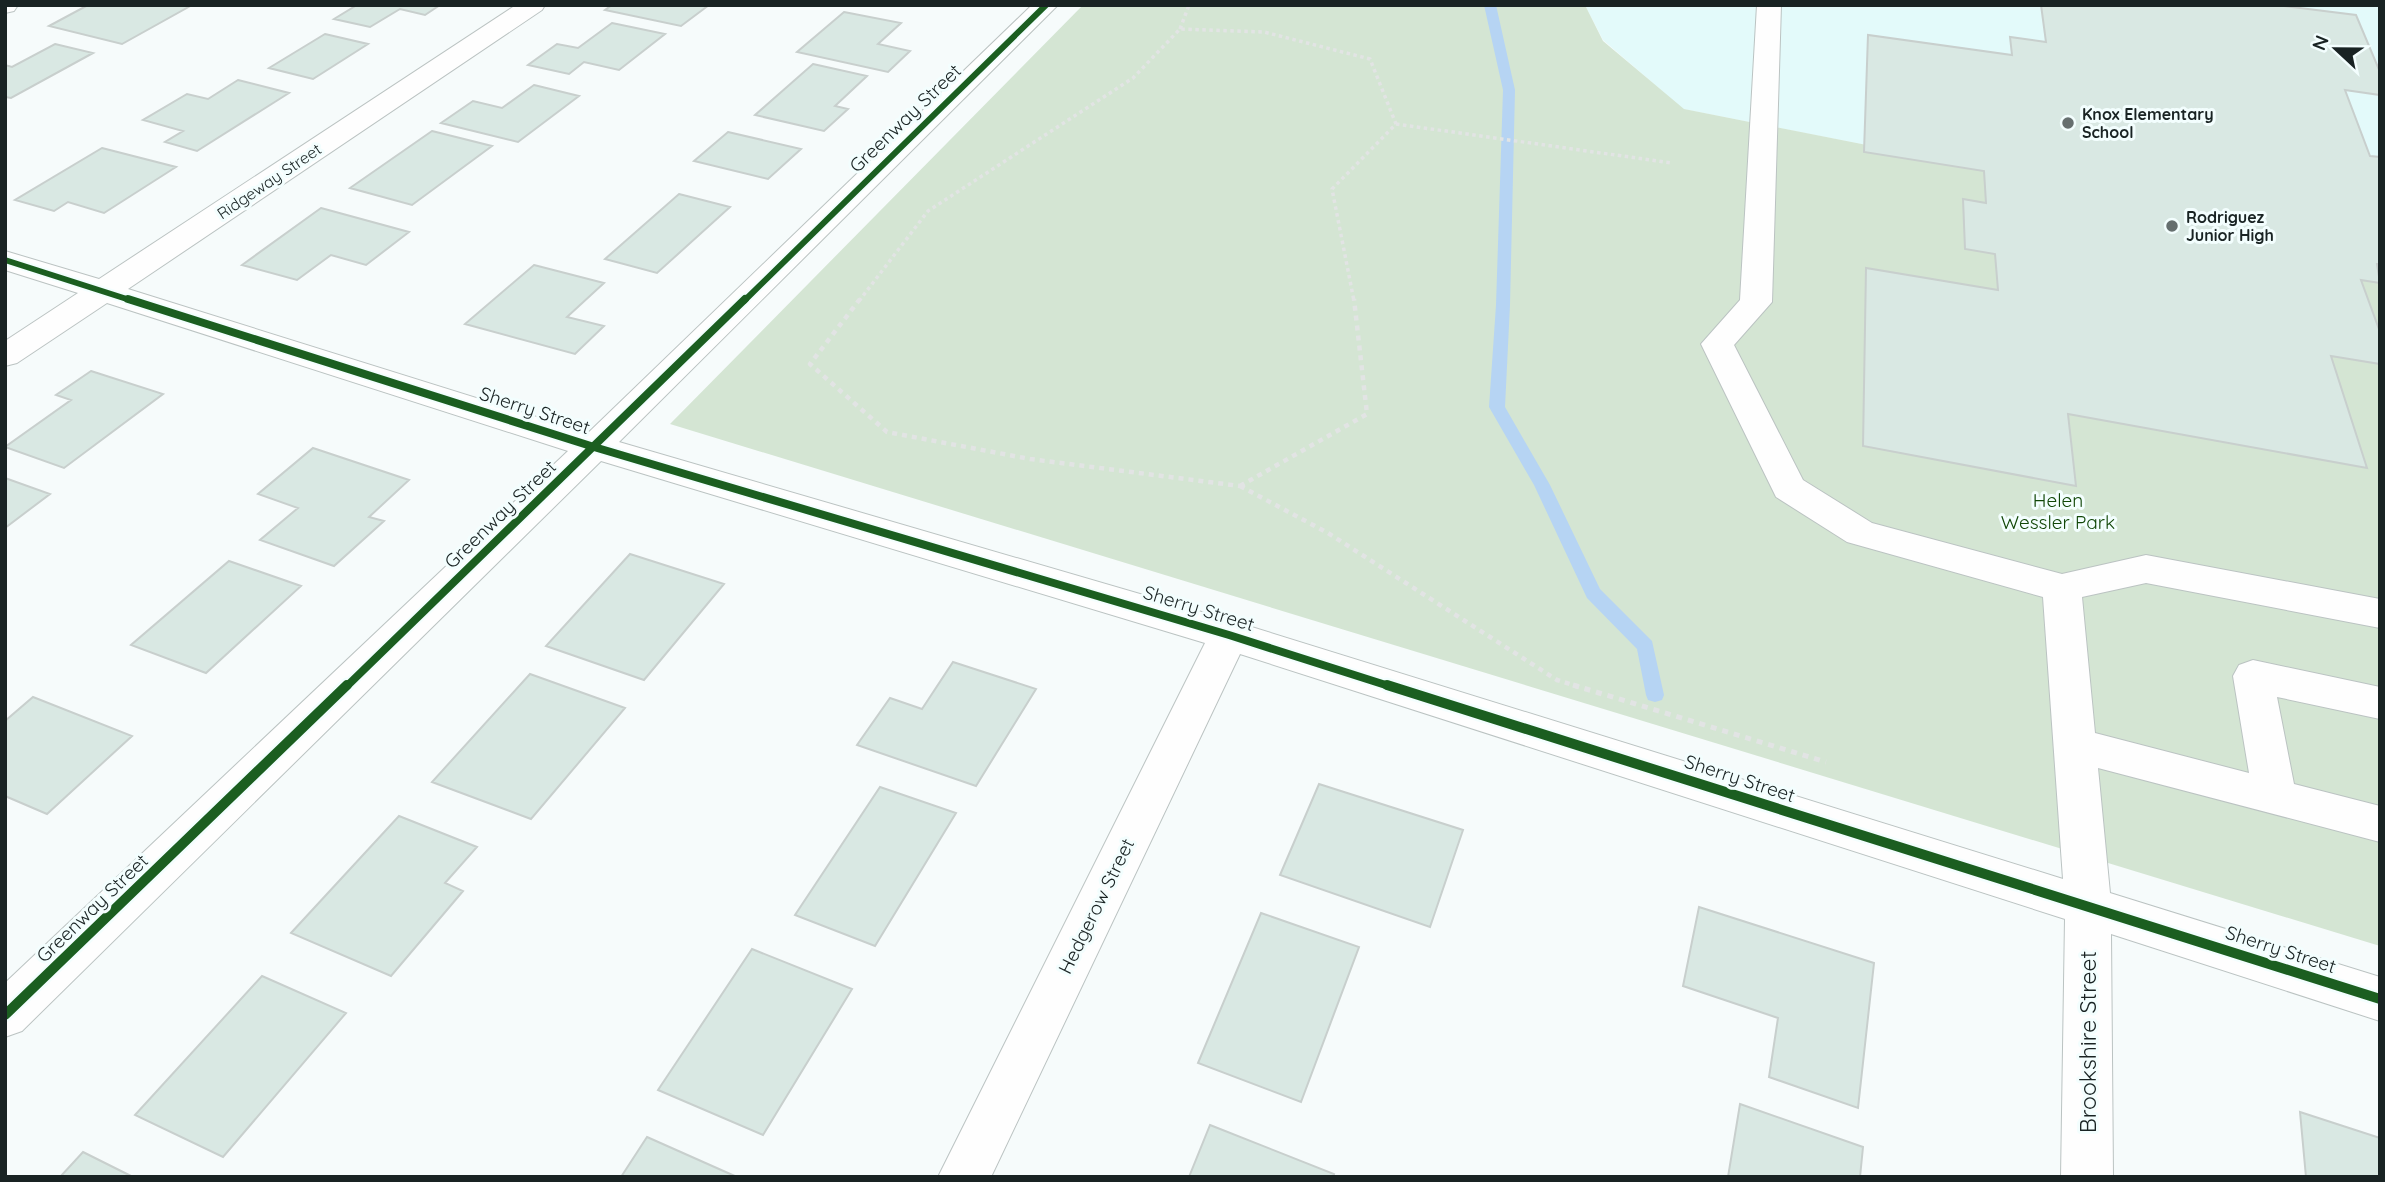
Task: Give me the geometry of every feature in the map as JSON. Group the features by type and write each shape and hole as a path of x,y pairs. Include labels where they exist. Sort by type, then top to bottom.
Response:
{"street":[{"name":"Ridgeway Street","path":"5,356 533,5"},
{"name":"Greenway Street","path":"5,1015 594,447 1046,5"},
{"path":"1769,5 1756,302 1717,344 1789,488 1860,533 2062,588 2146,569 2380,614"},
{"name":"Sherry Street","path":"5,260 594,447 1229,635 2380,999"},
{"name":"Brookshire Street","path":"2062,588 2088,906 2087,1177"},
{"name":"Hedgerow Street","path":"964,1177 1229,635"},
{"path":"2275,797 2253,676 2380,704"},
{"path":"2074,745 2380,824"}],"path":[{"path":"1189,5 1180,29 1133,78 928,211 810,364 887,432 1030,459 1240,486 1328,533 1557,680 1826,762"},
{"path":"1180,29 1264,32 1370,60 1396,124"},
{"path":"1396,124 1672,163"},
{"path":"1240,486 1367,414 1352,285 1332,189 1396,124"}],"shaded area":[{"name":"Knox Elementary School","path":"1585,5 2380,5 2380,246 1683,109 1603,40"}],"green space":[{"name":"Helen Wessler Park","path":"1083,5 1585,5 1603,41 1684,109 2380,246 2380,946 670,424"}],"building":[{"path":"88,5 192,5 122,44 49,26"},
{"path":"357,5 440,5 425,15 400,9 370,27 334,19"},
{"path":"612,5 709,5 681,26 605,10"},
{"name":"Rodriguez Junior High","path":"2041,5 2276,5 2356,15 2380,72 2380,95 2345,90 2370,156 2380,157 2380,264 2377,264 2380,283 2361,280 2380,332 2380,364 2331,356 2367,468 2068,414 2076,486 1863,446 1866,268 1998,290 1995,254 1965,249 1963,199 1986,203 1984,171 1864,152 1868,35 2012,55 2010,37 2046,42"},
{"path":"844,12 901,23 878,44 910,51 888,72 797,52"},
{"path":"612,23 665,34 619,70 584,62 569,74 528,65 557,44 578,48"},
{"path":"325,34 368,44 313,79 269,68"},
{"path":"55,44 93,53 11,98 5,97 5,65 12,67"},
{"path":"813,64 867,76 835,106 848,109 824,131 755,115"},
{"path":"238,80 289,93 197,151 165,142 183,131 143,120 187,94 208,99"},
{"path":"534,85 579,96 518,142 441,123 473,101 502,108"},
{"path":"432,131 492,146 412,205 350,188"},
{"path":"728,132 801,149 768,179 694,161"},
{"path":"102,148 176,167 104,213 68,202 54,211 15,200"},
{"path":"679,194 730,207 657,273 605,259"},
{"path":"321,208 409,232 366,265 331,255 297,280 242,265"},
{"path":"534,265 604,283 567,317 604,326 575,354 465,324"},
{"path":"91,371 163,394 64,468 5,447 71,400 56,395"},
{"path":"313,448 409,480 369,517 384,521 334,566 260,540 298,508 258,494"},
{"path":"5,478 50,494 5,528"},
{"path":"630,554 724,584 644,680 546,646"},
{"path":"229,561 301,586 206,673 131,645"},
{"path":"953,662 1036,689 976,786 857,745 890,698 922,709"},
{"path":"530,674 625,708 531,819 432,782"},
{"path":"33,697 132,736 47,814 5,796 5,721"},
{"path":"1319,784 1463,830 1430,927 1280,875"},
{"path":"880,787 956,813 875,946 795,915"},
{"path":"399,816 477,847 445,883 463,891 391,976 291,933"},
{"path":"1699,907 1874,963 1858,1108 1769,1077 1778,1018 1683,986"},
{"path":"1261,913 1359,947 1301,1102 1198,1063"},
{"path":"752,949 852,989 763,1135 658,1090"},
{"path":"262,976 346,1013 223,1157 135,1115"},
{"path":"1740,1104 1863,1147 1860,1177 1728,1177"},
{"path":"2300,1112 2380,1138 2380,1177 2306,1177"},
{"path":"1210,1125 1334,1174 1333,1177 1189,1177"},
{"path":"647,1137 737,1177 621,1177"},
{"path":"83,1152 133,1177 60,1177"}],"waterway":[{"path":"1490,5 1509,90 1503,305 1497,407 1542,485 1593,593 1646,646 1655,695"}],"cycle path":[{"path":"5,1015 594,447 1046,5"},
{"path":"5,260 594,447 1229,635 2380,999"}],"place":[{"name":"Knox Elementary School","path":"2068,123"},
{"name":"Rodriguez Junior High","path":"2172,226"}]}
